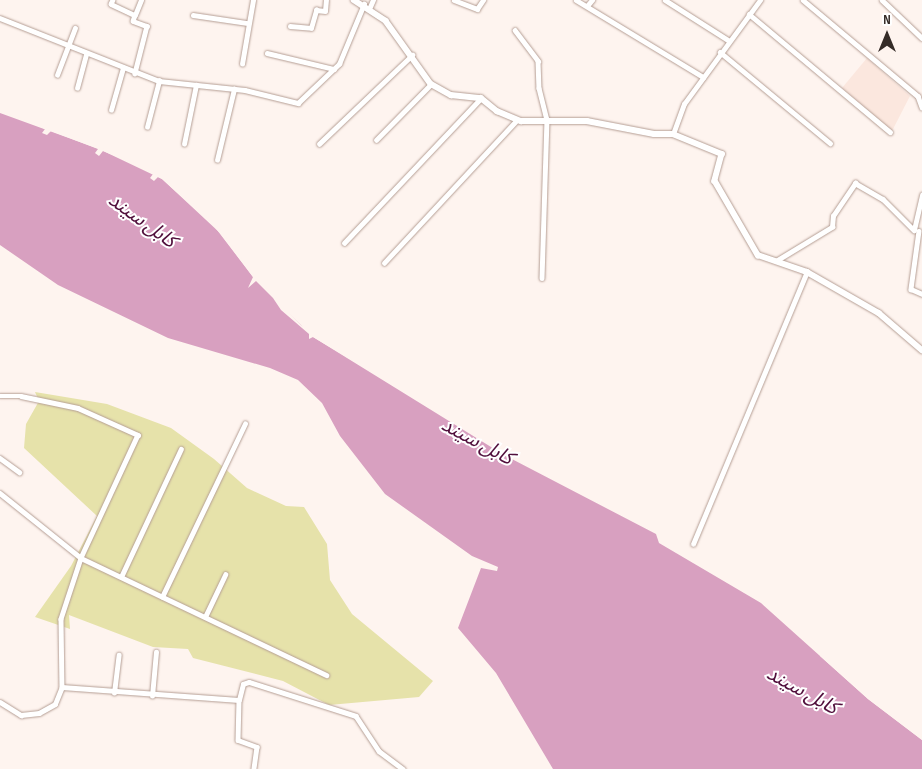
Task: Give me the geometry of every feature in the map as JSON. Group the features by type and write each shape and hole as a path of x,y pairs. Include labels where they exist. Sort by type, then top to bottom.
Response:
{"street":[{"path":"113,0 111,4 135,15"},
{"path":"135,73 147,26 133,21 141,0"},
{"path":"242,64 247,23 253,0"},
{"path":"290,26 311,28 316,10 325,11 326,0"},
{"path":"354,0 367,6 386,21 413,55 431,84 451,95 481,98 517,120 587,121 654,134 673,134 722,154 715,181 758,255 807,272 879,313 922,350"},
{"path":"0,18 86,54 158,81 234,89 298,103 339,64 367,6 373,0"},
{"path":"454,0 477,9 483,0"},
{"path":"576,0 702,78"},
{"path":"587,6 592,0"},
{"path":"665,0 728,40"},
{"path":"673,134 684,104 728,40 758,2 750,0"},
{"path":"803,0 920,96 922,107"},
{"path":"882,0 922,38"},
{"path":"193,14 247,23"},
{"path":"748,14 890,132"},
{"path":"58,75 75,28"},
{"path":"515,30 538,61 539,88 547,120 542,278"},
{"path":"720,52 830,143"},
{"path":"268,53 334,69"},
{"path":"77,88 86,54"},
{"path":"319,144 413,55"},
{"path":"111,110 123,68"},
{"path":"147,127 158,81"},
{"path":"376,140 431,84"},
{"path":"184,144 196,85"},
{"path":"217,160 234,89"},
{"path":"344,243 481,98"},
{"path":"384,263 517,120"},
{"path":"776,261 832,227 833,216 854,183 883,199 918,231"},
{"path":"922,195 911,289 922,294"},
{"path":"694,544 807,272"},
{"path":"0,396 21,396 78,408 138,435 81,558 62,618 62,687 54,704 39,713 21,715 0,702"},
{"path":"162,597 245,424"},
{"path":"121,577 181,449"},
{"path":"0,458 19,472"},
{"path":"0,493 81,558 326,675"},
{"path":"205,617 225,575"},
{"path":"152,696 156,652"},
{"path":"114,693 119,655"},
{"path":"254,769 257,747 238,740 239,700 243,684 249,682 356,716 379,751 403,769"},
{"path":"62,687 152,696 239,700"}],"shaded area":[{"path":"867,58 910,96 892,131 842,88"},
{"path":"35,392 107,404 171,428 214,459 247,488 286,506 304,507 327,544 330,580 352,614 433,681 419,697 329,705 283,681 193,658 188,649 153,647 69,615 70,629 35,617 71,566 97,516 24,448 26,424 39,401"}],"water":[{"name":"کابل سيند","path":"0,113 99,149 162,179 214,226 253,277 313,337 504,455 656,534 659,543 761,603 868,699 922,740 922,769 553,769 496,673 458,628 481,568 497,571 498,567 472,556 385,494 340,436 322,403 298,380 270,368 168,338 58,285 0,245"}],"pier":[{"path":"0,110 100,147 163,177 216,224 255,276 301,325 358,364 313,337 309,339 309,334 281,310 273,298 256,281 248,288 253,277 220,233 162,179 158,177 154,181 150,178 153,174 127,161 103,151 99,156 95,153 98,149 51,131 47,135 42,133 45,129"},
{"path":"823,655 869,697 922,737 922,740 868,699 820,656"}]}
